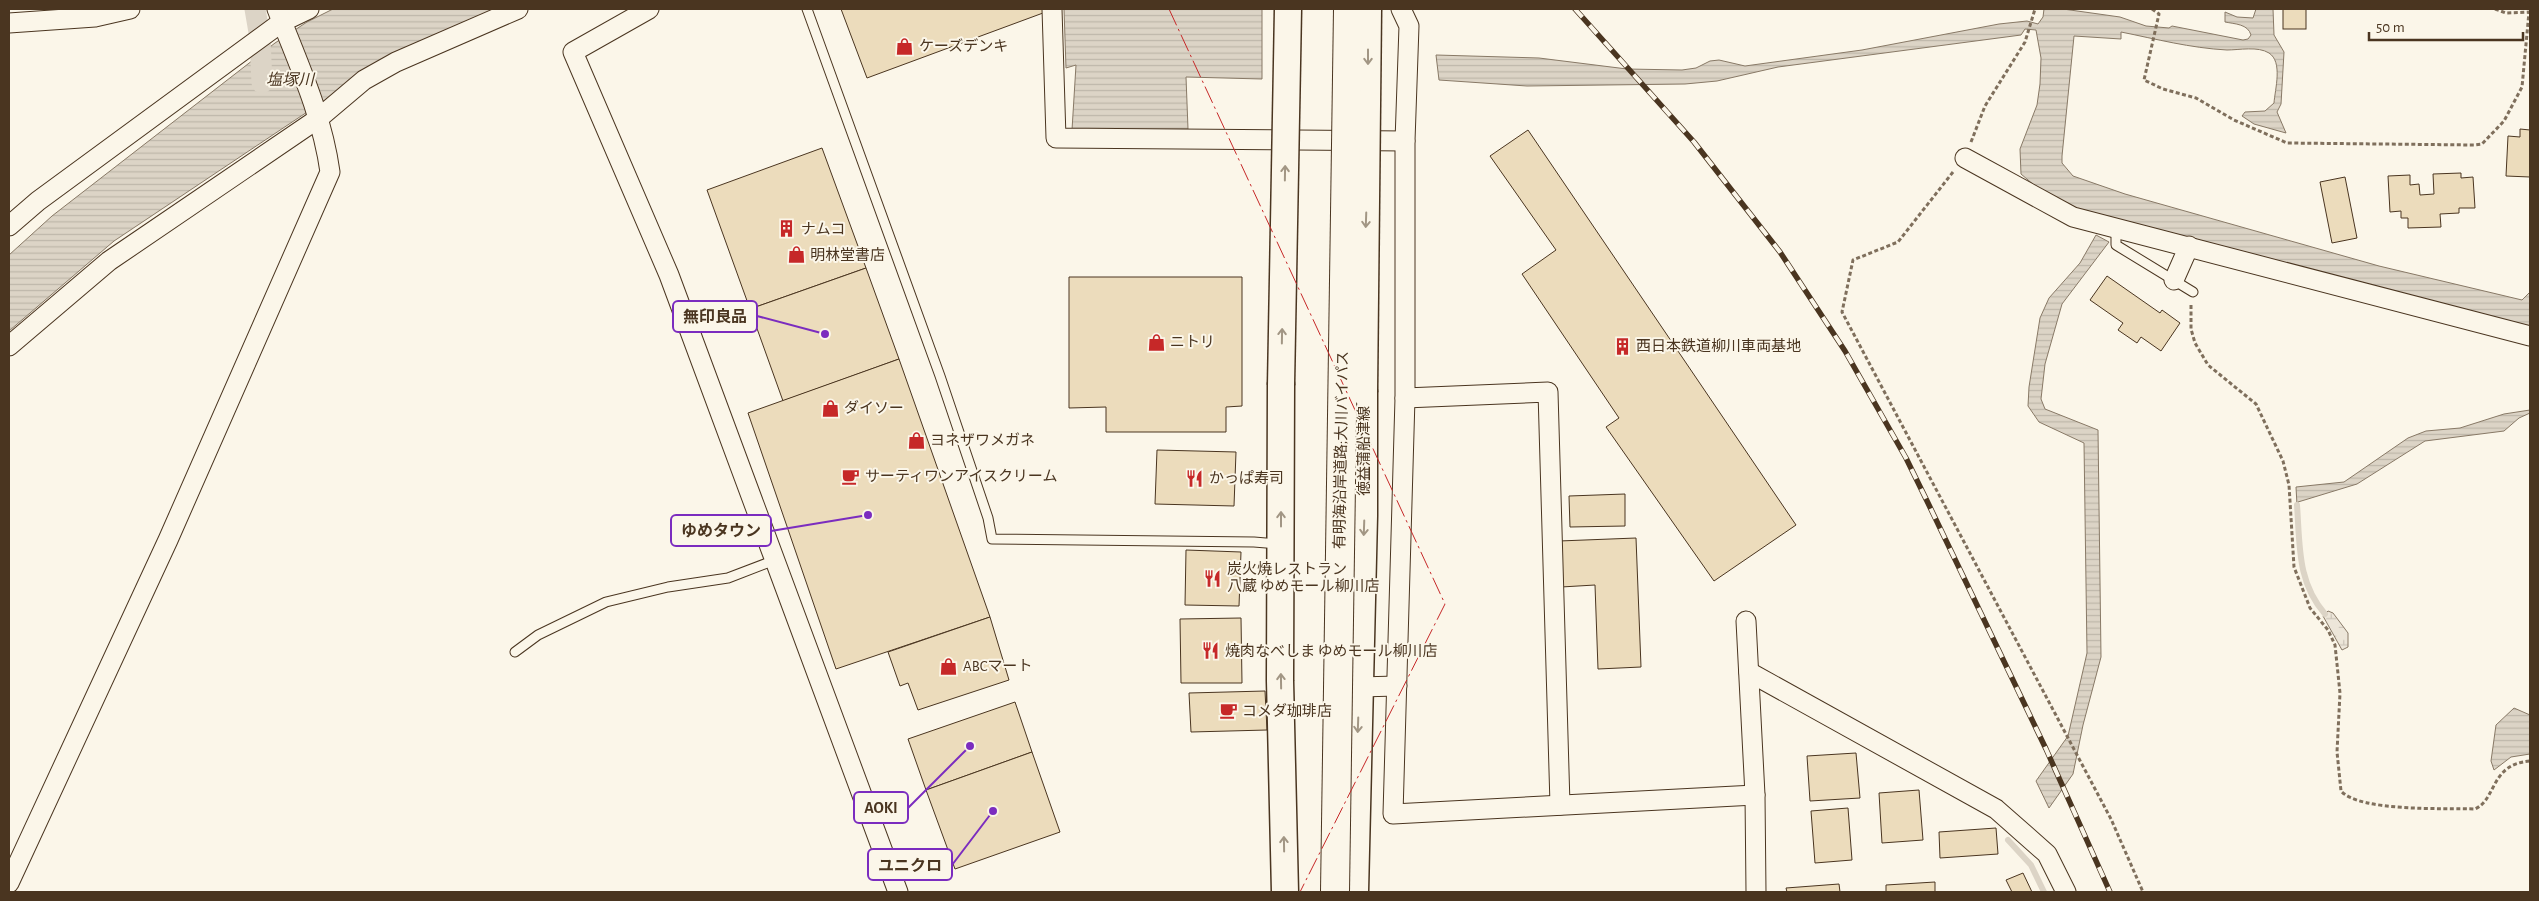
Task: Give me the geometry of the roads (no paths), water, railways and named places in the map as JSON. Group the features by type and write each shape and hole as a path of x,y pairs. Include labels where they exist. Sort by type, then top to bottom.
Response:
{"highway":[{"name":"有明海沿岸道路;大川バイパス","path":"1335,892 1348,9"}],"main road":[{"path":"1285,892 1280,681 1281,384 1288,9"},
{"name":"徳益蒲船津線","path":"1355,892 1364,516 1368,9"}],"street":[{"path":"9,23 95,17 130,9"},
{"path":"9,226 38,201 280,15 309,9"},
{"path":"9,346 109,261 318,115 364,80 396,62 518,9"},
{"path":"649,9 573,52 669,275 898,892"},
{"path":"1052,9 1056,138 1405,140"},
{"path":"1401,9 1409,26 1405,140 1405,398 1393,814 1755,795"},
{"path":"9,883 168,540 330,172 326,140 280,15"},
{"path":"1965,158 2073,217 2530,336"},
{"path":"2174,280 2189,246"},
{"path":"1405,398 1548,392 1560,805"},
{"path":"1746,621 1755,795 1756,892"},
{"path":"1748,672 1996,809 2047,854 2066,892"},
{"path":"1359,687 1397,686"}],"lane":[{"path":"807,9 940,376 988,518 992,539 1254,542 1281,545"},
{"path":"2116,227 2116,245 2193,292"},
{"path":"516,652 538,635 606,602 668,587 728,578 775,560"}],"water":[{"name":"塩塚川","path":"333,9 506,9 388,58 114,241 9,331 9,255 52,216 275,43 307,22"},
{"path":"1064,9 1262,9 1262,79 1186,77 1188,129 1072,130 1076,65 1066,68"},
{"path":"2044,9 2063,9 2120,17 2146,26 2169,28 2172,26 2243,40 2248,39 2251,35 2249,31 2241,25 2225,22 2225,12 2237,17 2253,18 2256,9 2273,9 2274,35 2284,52 2281,104 2277,112 2286,133 2254,124 2242,116 2245,112 2265,111 2274,103 2277,76 2276,63 2273,57 2265,51 2200,47 2121,32 2121,39 2074,36 2062,163 2073,176 2125,194 2379,266 2522,300 2530,292 2530,329 2076,209 2041,191 2021,174 2020,149 2037,105 2040,84 2041,58 2036,30 2025,29 2021,35 1778,67 1717,81 1685,84 1527,86 1439,80 1436,55 1539,58 1627,69 1682,70 1696,68 1710,61 1719,60 1745,66 1862,50 1999,24 2027,21 2038,24 2043,17"},
{"path":"2096,235 2109,242 2062,304 2045,364 2041,399 2045,409 2098,430 2101,657 2083,725 2073,774 2049,808 2036,781 2068,736 2087,653 2084,443 2039,422 2028,406 2029,387 2040,318 2049,298 2080,263"},
{"path":"2530,410 2530,413 2519,418 2504,431 2425,441 2357,484 2298,502 2297,505 2296,487 2344,482 2408,438 2426,431 2460,428 2504,414"},
{"path":"2514,708 2530,715 2530,754 2511,757 2494,770 2491,761 2496,725"}],"waterway":[{"path":"255,9 260,38 262,83"},
{"path":"2297,505 2300,549 2305,576 2309,589 2325,614"},
{"path":"2008,840 2031,865 2044,892"}],"railway":[{"path":"1575,9 1694,142 1780,252 1845,351 1906,458 2046,749 2110,892"}],"place":[{"name":"ケーズデンキ","path":"905,46"},
{"name":"ナムコ","path":"787,229"},
{"name":"明林堂書店","path":"796,255"},
{"name":"無印良品","path":"825,334"},
{"name":"ニトリ","path":"1156,342"},
{"name":"西日本鉄道柳川車両基地","path":"1622,346"},
{"name":"ダイソー","path":"830,408"},
{"name":"ヨネザワメガネ","path":"916,440"},
{"name":"サーティワンアイスクリーム","path":"851,476"},
{"name":"かっぱ寿司","path":"1195,478"},
{"name":"ゆめタウン","path":"868,515"},
{"name":"炭火焼レストラン 八蔵 ゆめモール柳川店","path":"1213,578"},
{"name":"焼肉なべしま ゆめモール柳川店","path":"1211,651"},
{"name":"ABCマート","path":"949,666"},
{"name":"コメダ珈琲店","path":"1228,711"},
{"name":"AOKI","path":"970,746"},
{"name":"ユニクロ","path":"993,811"}]}
